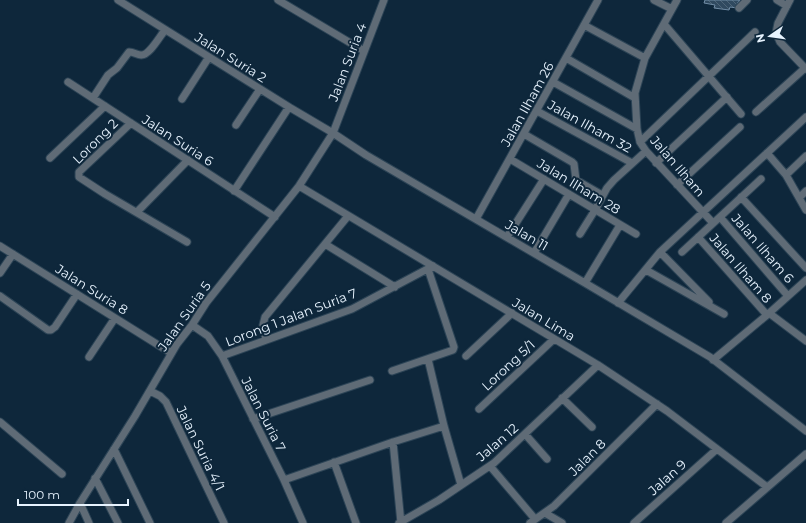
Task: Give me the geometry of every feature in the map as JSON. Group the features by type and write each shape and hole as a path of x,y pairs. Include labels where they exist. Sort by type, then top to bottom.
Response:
{"street":[{"name":"Jalan Suria 2","path":"118,0 333,133"},
{"path":"278,0 364,51"},
{"name":"Jalan Suria 4","path":"333,133 384,0"},
{"name":"Jalan Ilham 26","path":"476,219 598,0"},
{"path":"654,0 672,10"},
{"name":"Jalan Ilham","path":"677,0 645,58 635,93 637,128 640,142 646,151 702,212"},
{"path":"740,8 747,0"},
{"path":"756,112 806,68 780,42 776,33 778,23 789,2 777,0"},
{"path":"664,24 741,114"},
{"path":"584,25 645,58"},
{"path":"93,98 108,75 117,68 129,52 140,56 145,55 149,52 165,30"},
{"path":"640,142 755,32"},
{"path":"182,99 209,57"},
{"path":"566,58 635,98"},
{"name":"Jalan Suria 6","path":"68,82 274,217"},
{"path":"553,82 637,128"},
{"path":"236,125 260,89"},
{"path":"656,163 727,97"},
{"path":"50,158 105,106"},
{"path":"234,191 289,107"},
{"name":"Jalan Ilham 32","path":"537,111 632,163"},
{"name":"Jalan Ilham","path":"618,303 660,252 806,117"},
{"name":"Lorong 2","path":"130,123 79,172 79,177 137,212"},
{"path":"677,185 740,127"},
{"name":"Jalan Suria 5","path":"70,523 80,503 150,391 171,353 206,303 299,186 333,133"},
{"name":"Jalan 11","path":"333,133 366,155 712,359 806,431"},
{"path":"524,134 572,162 574,164 576,180 602,195"},
{"path":"580,234 595,210 602,195 614,180 646,151"},
{"path":"767,153 786,175 800,197 806,210"},
{"path":"786,175 806,156"},
{"name":"Jalan Ilham 28","path":"510,159 636,234"},
{"path":"187,242 137,212 188,160"},
{"path":"507,237 544,179"},
{"path":"682,252 761,179"},
{"name":"Jalan Lima","path":"299,186 431,268 512,313 598,365 657,404 767,487"},
{"path":"800,197 806,191"},
{"path":"534,253 569,194"},
{"path":"741,197 806,268"},
{"path":"702,212 713,223"},
{"path":"266,340 262,325 265,317 348,216"},
{"name":"Jalan Ilham 6","path":"720,217 788,296"},
{"path":"585,283 620,225"},
{"name":"Jalan Ilham 8","path":"698,237 768,314 806,341"},
{"path":"325,244 394,287"},
{"name":"Jalan Suria 8","path":"0,246 171,353"},
{"path":"660,252 714,308"},
{"path":"0,273 13,254"},
{"path":"392,371 453,350 454,347 431,268"},
{"name":"Lorong 1 Jalan Suria 7","path":"222,356 352,309 431,268"},
{"path":"646,270 724,314"},
{"path":"712,359 768,314 806,280"},
{"path":"0,296 48,330 51,330 55,327 77,294"},
{"path":"466,356 512,313"},
{"path":"89,356 115,318"},
{"name":"Jalan Suria 7","path":"192,325 208,336 222,356 284,480 302,523"},
{"name":"Lorong 5/1","path":"479,409 554,339"},
{"path":"428,359 444,426 461,485"},
{"name":"Jalan 12","path":"400,523 490,466 598,365"},
{"path":"253,419 370,380"},
{"name":"Jalan Suria 4/1","path":"150,391 160,396 166,402 224,523"},
{"path":"562,398 592,427"},
{"name":"Jalan 8","path":"532,521 554,506 657,404"},
{"path":"0,422 62,474"},
{"path":"284,480 444,426"},
{"path":"525,434 547,459"},
{"path":"393,442 400,523"},
{"path":"114,449 150,523"},
{"name":"Jalan 9","path":"634,523 717,449"},
{"path":"726,523 806,454"},
{"path":"334,462 356,523"},
{"path":"490,466 532,521"},
{"path":"96,478 118,523"},
{"path":"80,503 89,523"},
{"path":"545,513 562,523"}],"building":[{"path":"705,0 740,0 737,8 730,7 729,10 714,8 715,5 704,3"}]}
